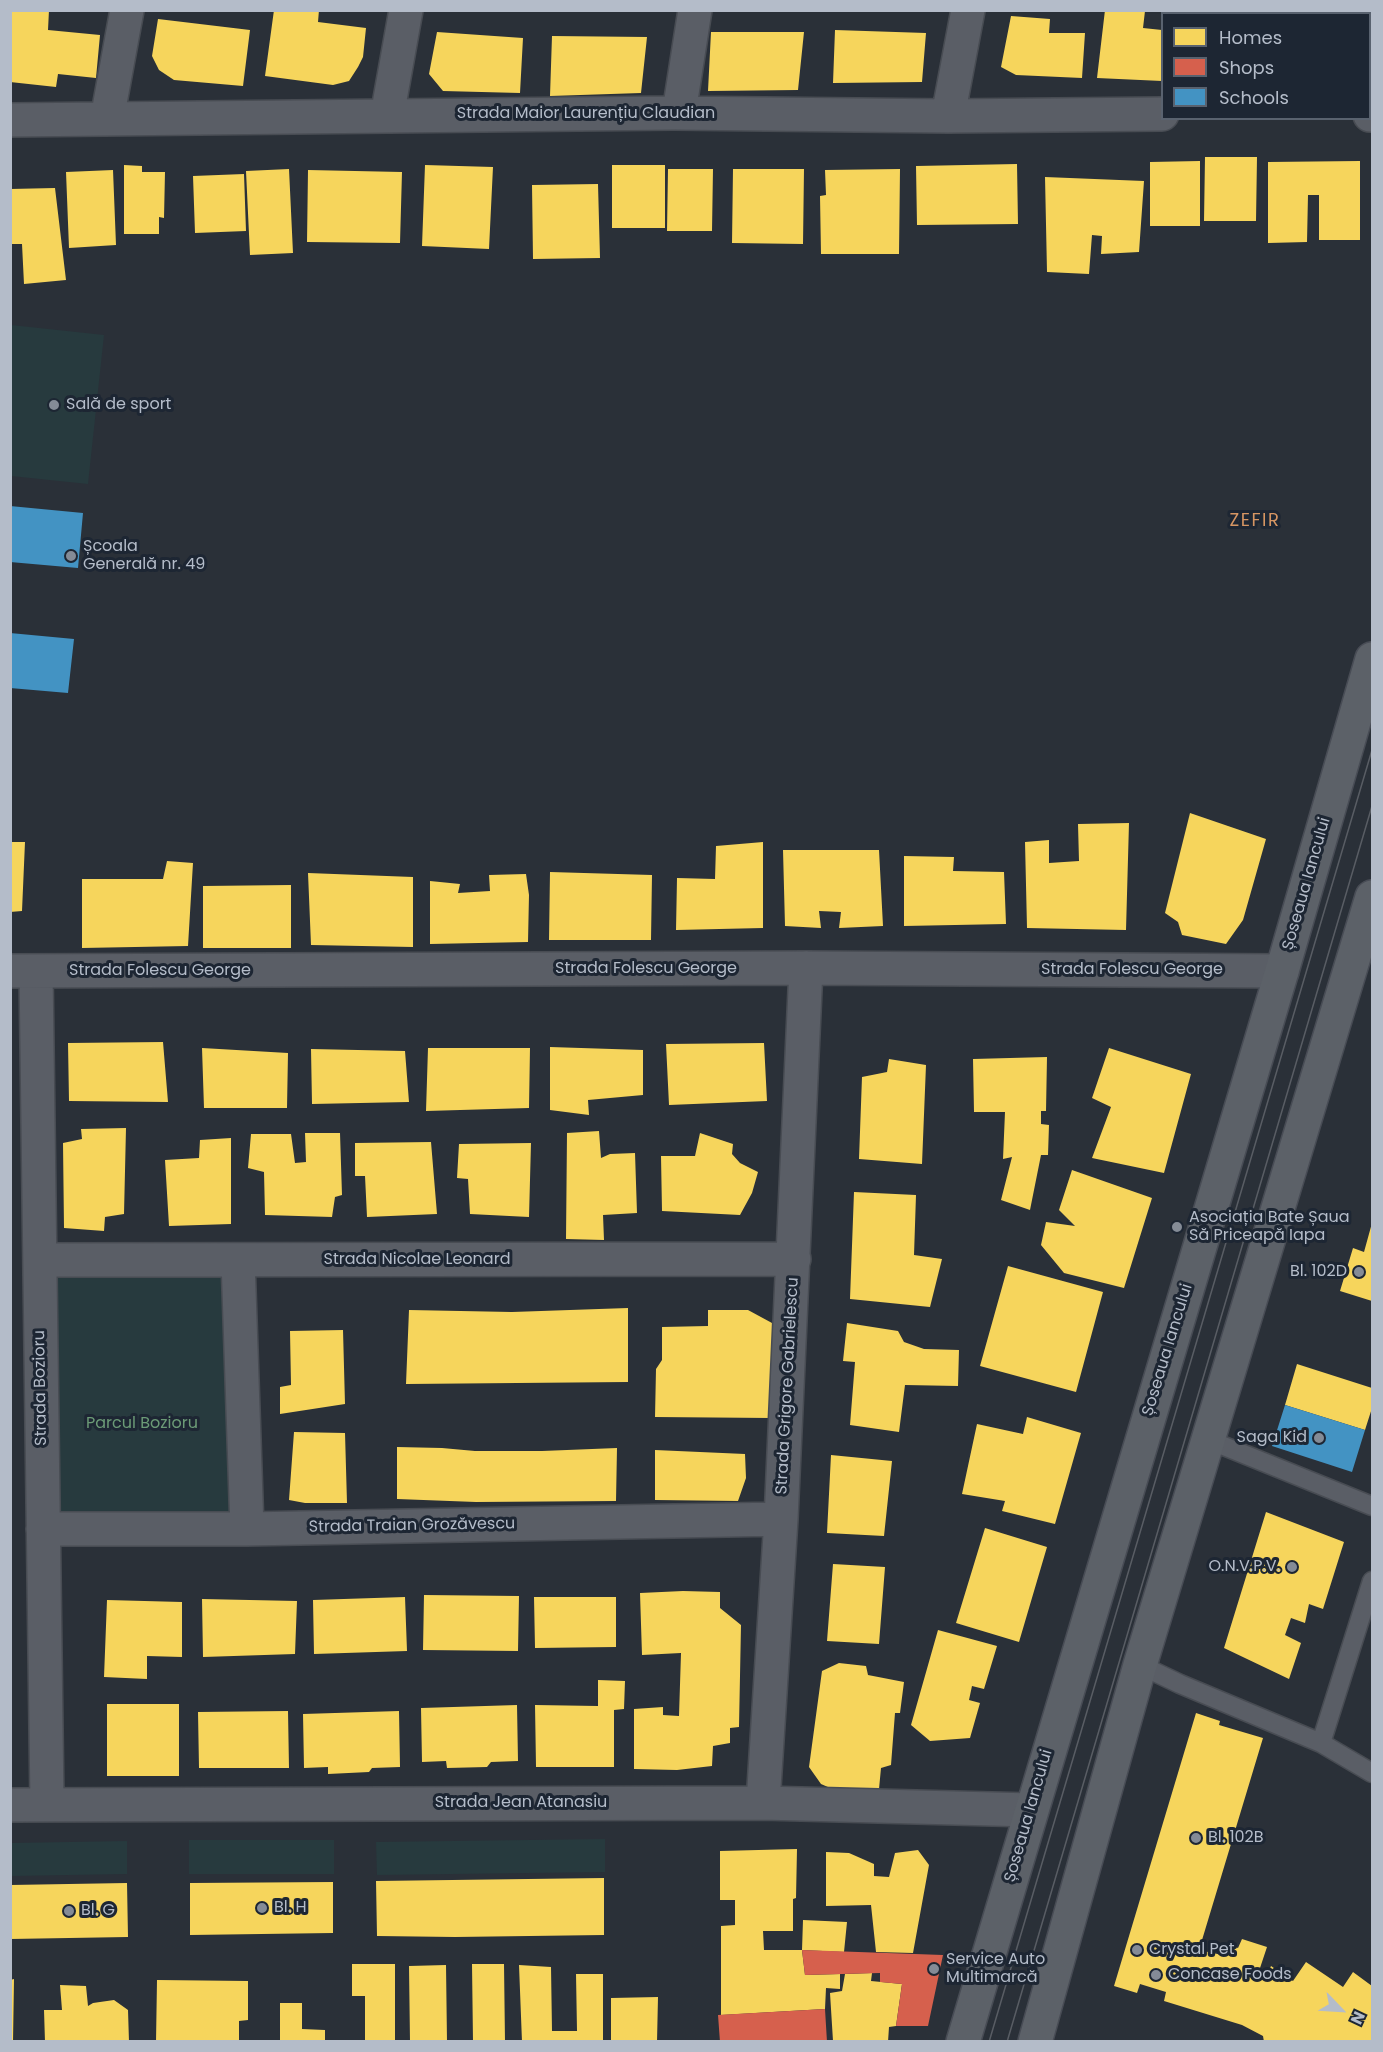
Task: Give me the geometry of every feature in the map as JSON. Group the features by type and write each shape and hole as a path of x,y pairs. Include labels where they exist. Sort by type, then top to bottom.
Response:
{"main road":[{"name":"Șoseaua Iancului","path":"963,2042 1030,1810 1282,971 1372,658"},
{"path":"1035,2042 1140,1665 1372,897"}],"street":[{"path":"107,119 127,10"},
{"path":"387,116 406,10"},
{"path":"674,113 680,106 695,10"},
{"path":"948,116 968,10"},
{"name":"Strada Maior Laurențiu Claudian","path":"10,120 674,113 948,116 1161,114"},
{"name":"Strada Folescu George","path":"23,971 807,968 1282,971"},
{"name":"Strada Grigore Gabrielescu","path":"763,1803 781,1519 807,968"},
{"name":"Strada Bozioru","path":"23,971 40,1260 47,1804"},
{"name":"Strada Nicolae Leonard","path":"40,1260 794,1259"},
{"path":"238,1260 247,1528"},
{"name":"Strada Traian Grozăvescu","path":"43,1529 781,1519"},
{"name":"Strada Jean Atanasiu","path":"10,1805 763,1803 1030,1810"}],"lane":[{"path":"1209,1440 1372,1506"},
{"path":"1321,1743 1372,1581"},
{"path":"1140,1665 1321,1743 1372,1773"}],"green space":[{"name":"Sală de sport","path":"11,325 104,335 88,484 11,476"},
{"name":"Parcul Bozioru","path":"228,1271 236,1518 53,1520 50,1273"},
{"path":"605,1839 605,1872 377,1875 376,1842"},
{"path":"189,1840 334,1840 334,1874 189,1874"},
{"path":"127,1841 127,1874 11,1876 11,1843"}],"building: Homes":[{"path":"10,10 49,10 48,30 100,35 96,78 58,74 56,87 10,82"},
{"path":"274,10 319,10 318,22 366,28 363,57 349,81 333,85 265,76"},
{"path":"1105,10 1145,11 1143,28 1161,30 1161,81 1097,78"},
{"path":"1011,16 1050,19 1049,33 1085,33 1082,78 1016,75 1001,67"},
{"path":"158,19 250,30 243,86 174,80 159,70 152,56"},
{"path":"835,30 926,33 922,82 833,83"},
{"path":"437,32 523,38 520,93 443,91 429,74"},
{"path":"711,32 804,32 798,90 708,91"},
{"path":"552,36 647,37 641,93 550,96"},
{"path":"1205,157 1257,157 1256,221 1204,221"},
{"path":"1200,161 1200,226 1150,226 1150,162"},
{"path":"1360,161 1360,240 1319,240 1319,195 1308,195 1307,242 1268,243 1268,162"},
{"path":"1017,164 1018,224 917,225 916,166"},
{"path":"124,165 142,166 142,172 165,172 164,218 159,217 159,234 124,234"},
{"path":"425,165 493,167 489,249 422,246"},
{"path":"612,165 665,165 665,228 612,228"},
{"path":"289,169 293,253 250,255 246,171"},
{"path":"668,169 713,169 712,231 667,231"},
{"path":"733,169 804,169 803,244 732,243"},
{"path":"900,169 899,254 821,254 820,196 826,195 825,170"},
{"path":"113,170 116,245 69,248 66,172"},
{"path":"308,170 402,172 400,243 307,242"},
{"path":"244,174 246,231 195,233 193,176"},
{"path":"1045,177 1144,181 1139,252 1101,254 1102,236 1092,235 1089,274 1047,272"},
{"path":"598,184 600,258 533,259 532,185"},
{"path":"55,188 66,280 24,284 22,244 10,244 10,189"},
{"path":"1190,813 1266,839 1243,920 1226,944 1182,935 1178,922 1165,913"},
{"path":"1129,823 1126,930 1027,928 1025,842 1049,840 1049,863 1079,861 1078,824"},
{"path":"10,842 25,842 22,911 10,912"},
{"path":"763,842 763,928 676,930 677,878 715,879 716,846"},
{"path":"783,850 879,850 883,926 839,928 841,912 819,911 821,928 785,926"},
{"path":"904,856 954,857 953,871 1004,872 1006,924 904,926"},
{"path":"167,861 193,863 188,946 82,948 82,879 163,879"},
{"path":"550,872 652,875 651,940 549,940"},
{"path":"308,873 413,877 413,947 311,945"},
{"path":"526,874 529,895 528,942 430,944 430,881 460,884 458,893 490,891 489,875"},
{"path":"291,885 291,948 203,948 203,886"},
{"path":"163,1042 168,1102 69,1101 68,1043"},
{"path":"764,1043 767,1101 669,1105 666,1044"},
{"path":"550,1047 643,1050 643,1095 588,1100 589,1115 550,1110"},
{"path":"202,1048 288,1053 287,1108 204,1108"},
{"path":"428,1048 530,1048 529,1108 426,1111"},
{"path":"1109,1048 1191,1074 1164,1173 1092,1158 1111,1107 1092,1098"},
{"path":"311,1049 405,1051 409,1102 312,1104"},
{"path":"1047,1057 1046,1111 1041,1111 1041,1124 1049,1125 1048,1155 1041,1155 1030,1210 1001,1200 1012,1157 1003,1159 1005,1112 974,1112 973,1059"},
{"path":"889,1059 926,1065 922,1164 859,1159 862,1077 887,1072"},
{"path":"126,1128 124,1214 105,1217 104,1231 64,1228 63,1143 82,1139 81,1129"},
{"path":"599,1131 601,1158 610,1154 635,1153 637,1213 603,1215 604,1240 566,1239 567,1133"},
{"path":"305,1133 340,1133 342,1195 335,1197 332,1217 265,1215 264,1172 248,1168 251,1134 291,1134 295,1163 306,1162"},
{"path":"700,1133 733,1144 732,1154 740,1163 758,1172 752,1193 740,1215 662,1211 661,1156 695,1156"},
{"path":"231,1138 231,1224 169,1226 165,1160 199,1158 200,1140"},
{"path":"431,1142 437,1214 367,1217 365,1176 355,1176 355,1143"},
{"path":"531,1143 529,1217 470,1214 468,1179 457,1178 459,1144"},
{"path":"1072,1170 1152,1198 1124,1288 1064,1273 1041,1245 1046,1222 1075,1226 1059,1210"},
{"path":"854,1192 916,1195 914,1255 942,1259 930,1307 850,1299"},
{"name":"Bl. 102D","path":"1372,1223 1372,1301 1340,1291 1353,1248 1364,1252"},
{"path":"1008,1266 1103,1292 1076,1392 980,1366"},
{"path":"628,1308 628,1382 406,1384 409,1310 512,1312"},
{"path":"708,1310 748,1310 772,1323 775,1354 771,1418 655,1417 656,1369 662,1360 662,1327 708,1326"},
{"path":"847,1323 898,1331 904,1342 924,1349 959,1350 958,1386 905,1385 899,1432 850,1425 855,1362 843,1361"},
{"path":"343,1330 345,1404 280,1414 280,1387 291,1385 290,1331"},
{"path":"1297,1364 1372,1388 1372,1408 1365,1430 1285,1405"},
{"path":"1027,1417 1081,1433 1055,1524 1002,1511 1005,1501 962,1494 977,1424 1023,1434"},
{"path":"294,1432 345,1433 347,1503 305,1503 289,1500"},
{"path":"397,1447 475,1451 617,1448 616,1501 476,1502 397,1499"},
{"path":"655,1450 745,1454 746,1478 738,1501 655,1500"},
{"path":"831,1455 892,1461 884,1536 827,1533"},
{"name":"O.N.V.P.V.","path":"1266,1512 1344,1542 1323,1609 1309,1604 1305,1623 1291,1618 1285,1635 1301,1643 1289,1679 1224,1648"},
{"path":"985,1528 1047,1547 1019,1642 956,1623"},
{"path":"833,1564 885,1567 879,1644 827,1641"},
{"path":"720,1592 720,1608 741,1625 739,1727 730,1728 730,1743 713,1746 712,1766 677,1770 634,1769 634,1709 663,1707 663,1715 679,1716 681,1653 642,1655 640,1593"},
{"path":"424,1595 519,1596 518,1651 423,1650"},
{"path":"405,1597 407,1651 314,1654 313,1600"},
{"path":"534,1597 616,1597 616,1647 535,1648"},
{"path":"202,1599 297,1601 295,1654 203,1657"},
{"path":"107,1600 182,1602 182,1657 147,1656 147,1679 104,1677"},
{"path":"938,1630 997,1646 984,1689 972,1686 969,1700 980,1703 970,1738 930,1741 911,1725"},
{"path":"839,1663 866,1666 868,1675 904,1682 900,1713 895,1713 891,1765 881,1768 879,1789 837,1791 821,1784 809,1767 822,1671"},
{"path":"598,1680 625,1681 624,1709 614,1710 614,1767 536,1767 535,1705 598,1706"},
{"path":"107,1704 179,1704 179,1776 107,1776"},
{"path":"517,1705 518,1761 491,1762 487,1767 447,1768 446,1761 422,1762 421,1708"},
{"path":"288,1711 289,1768 199,1768 198,1712"},
{"path":"399,1711 400,1767 372,1768 369,1772 328,1774 328,1767 304,1768 303,1714"},
{"name":"Bl. 102B","path":"1196,1713 1220,1721 1219,1725 1263,1738 1199,1950 1222,1955 1226,1943 1238,1948 1242,1939 1267,1947 1259,1971 1267,1975 1271,1966 1293,1981 1306,1962 1343,1987 1353,1972 1372,1986 1372,2042 1264,2042 1263,2036 1242,2025 1164,2001 1166,1992 1140,1984 1137,1993 1114,1986"},
{"path":"797,1849 793,1931 763,1931 764,1950 802,1950 805,1975 840,1974 840,1989 826,1988 825,2009 721,2015 721,1926 735,1925 735,1900 720,1900 720,1851"},
{"path":"918,1850 929,1865 913,1953 876,1952 871,1905 826,1906 826,1852 849,1853 874,1864 874,1876 889,1877 895,1853"},
{"path":"604,1878 604,1935 377,1936 376,1881"},
{"name":"Bl. H","path":"333,1882 333,1933 190,1935 190,1883"},
{"name":"Bl. G","path":"127,1883 128,1937 10,1939 10,1885"},
{"path":"803,1920 847,1922 844,1952 802,1950"},
{"path":"352,1964 395,1964 395,2042 365,2042 365,1996 352,1996"},
{"path":"472,1964 504,1964 505,2042 473,2042"},
{"path":"446,1965 447,2042 410,2042 409,1966"},
{"path":"519,1965 551,1967 552,2031 577,2031 576,1974 603,1974 603,2042 522,2042"},
{"path":"872,1973 871,1981 902,1984 896,2026 889,2027 888,2042 833,2041 830,1993 842,1991 845,1974"},
{"path":"14,1979 13,2042 10,2042 10,1980"},
{"path":"157,1980 248,1981 248,2020 239,2021 239,2042 156,2042"},
{"path":"60,1985 86,1986 88,2006 114,2000 128,2010 129,2042 45,2042 44,2010 62,2010"},
{"path":"658,1997 657,2042 611,2042 611,1998"},
{"path":"280,2003 302,2003 302,2029 325,2030 325,2042 280,2042"}],"building: Shops":[{"path":"802,1950 943,1955 928,2026 896,2026 902,1984 880,1982 880,1973 805,1975"},
{"path":"825,2009 827,2042 720,2042 718,2015"}],"building: Schools":[{"name":"Școala Generală nr. 49","path":"10,506 83,513 78,568 10,562"},
{"path":"10,633 74,639 68,693 10,688"},
{"name":"Saga Kid","path":"1285,1405 1365,1430 1352,1472 1272,1446"}],"tram line":[{"path":"989,2042 1372,750"},
{"path":"1007,2042 1372,806"}],"place":[{"name":"Sală de sport","path":"54,405"},
{"name":"Școala Generală nr. 49","path":"71,556"},
{"name":"Asociația Bate Șaua Să Priceapă Iapa","path":"1177,1227"},
{"name":"Bl. 102D","path":"1359,1272"},
{"name":"Saga Kid","path":"1319,1438"},
{"name":"O.N.V.P.V.","path":"1292,1567"},
{"name":"Bl. 102B","path":"1196,1838"},
{"name":"Bl. H","path":"262,1908"},
{"name":"Bl. G","path":"69,1911"},
{"name":"Crystal Pet","path":"1137,1950"},
{"name":"Service Auto Multimarcă","path":"934,1969"},
{"name":"Concase Foods","path":"1156,1975"}],"district":[{"name":"ZEFIR","path":"1255,521"}]}
